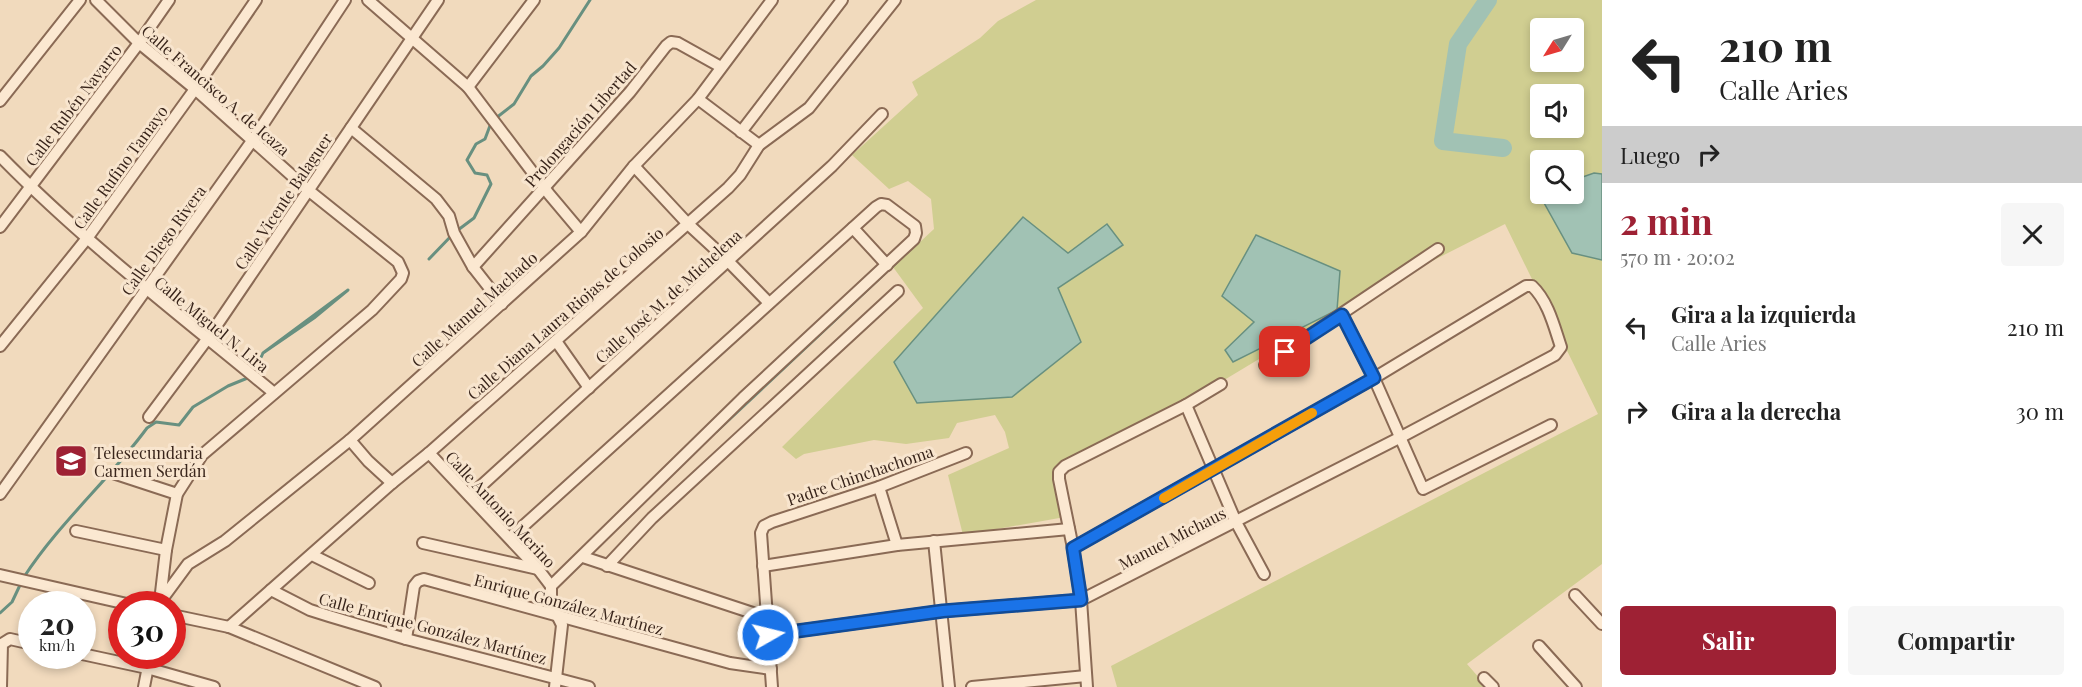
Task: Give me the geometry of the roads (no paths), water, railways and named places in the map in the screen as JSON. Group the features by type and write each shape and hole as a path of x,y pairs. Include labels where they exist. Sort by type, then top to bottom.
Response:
{"street":[{"path":"0,101 80,0"},
{"name":"Calle Francisco A. de Icaza","path":"96,0 139,43 195,89 308,190 398,262 402,268"},
{"name":"Calle Rubén Navarro","path":"0,227 169,0"},
{"name":"Calle Rufino Tamayo","path":"0,346 88,237 256,0"},
{"name":"Calle Diego Rivera","path":"0,494 252,141 345,0"},
{"path":"368,0 468,87 581,232"},
{"name":"Calle Vicente Balaguer","path":"149,417 208,338 438,0"},
{"path":"468,87 534,0"},
{"name":"Calle Manuel Machado","path":"168,591 188,564 225,541 350,440 581,232 634,166 698,99 772,0"},
{"path":"741,132 842,0"},
{"name":"Calle Diana Laura Riojas de Colosio","path":"229,627 429,453 740,176 759,145 809,108 895,0"},
{"name":"Prolongación Libertad","path":"473,267 630,92 666,46 671,42 678,43 721,67"},
{"path":"698,99 759,145"},
{"name":"Calle José M. de Michelena","path":"470,496 832,166 882,114"},
{"path":"351,128 436,198 449,216 454,233 473,267 502,304"},
{"name":"Calle Miguel N. Lira","path":"0,156 30,186 146,290 274,393"},
{"path":"634,166 688,224 769,303"},
{"path":"510,538 876,207 881,204 887,205 915,226 914,239 743,398 551,586 554,609 562,625 555,682"},
{"path":"853,228 887,265"},
{"path":"1265,365 1438,249"},
{"name":"Calle Manuel Machado","path":"161,591 177,494 202,455 372,310 401,279 402,268"},
{"name":"Manuel Michaus","path":"768,635 943,611 1081,600 1401,437 1555,355 1561,346 1538,292 1532,286 1526,286 1374,378"},
{"path":"607,566 652,518 898,291"},
{"path":"1342,315 1374,378 1423,489 1551,424"},
{"path":"556,340 589,388"},
{"path":"1073,548 1374,378"},
{"path":"972,687 1087,681 1081,600 1059,472 1065,466 1186,405 1221,384"},
{"path":"1186,405 1236,522 1264,574"},
{"path":"350,440 392,483"},
{"name":"Calle Antonio Merino","path":"429,453 510,538 551,586"},
{"name":"Padre Chinchachoma","path":"763,566 761,532 764,526 879,487 966,453"},
{"path":"113,473 177,494"},
{"path":"879,487 897,545"},
{"path":"772,687 763,566 897,545 1069,529"},
{"path":"76,531 166,550"},
{"path":"934,541 950,687"},
{"path":"423,543 538,569"},
{"path":"312,555 369,582"},
{"path":"583,557 765,617"},
{"path":"0,575 108,600"},
{"name":"Enrique González Martínez","path":"406,639 414,586 418,581 424,579 493,600 730,663 771,669"},
{"name":"Calle Enrique González Martínez","path":"271,590 310,610 555,682 590,687"},
{"path":"1575,595 1602,624"},
{"path":"186,618 229,627 375,687"},
{"path":"1,687 2,644 10,639 18,641"},
{"path":"1539,645 1576,687"},
{"path":"144,687 147,669"},
{"path":"151,669 214,687"},
{"path":"1484,678 1493,687"}],"waterway":[{"path":"496,118 514,104 531,76 559,48 590,0"},
{"path":"1488,0 1458,44 1443,141 1503,148"},
{"path":"429,259 454,233 474,218 491,184 487,175 475,173 467,160 476,144 485,139 491,123"},
{"path":"717,431 896,263"},
{"path":"254,373 263,353 348,290 314,318 263,353"},
{"path":"24,577 53,538 117,466 147,428 156,422 179,425 193,407 228,386 250,377"},
{"path":"0,613 12,602 21,583"}],"place":[{"name":"Telesecundaria Carmen Serdán","path":"71,461"}]}
